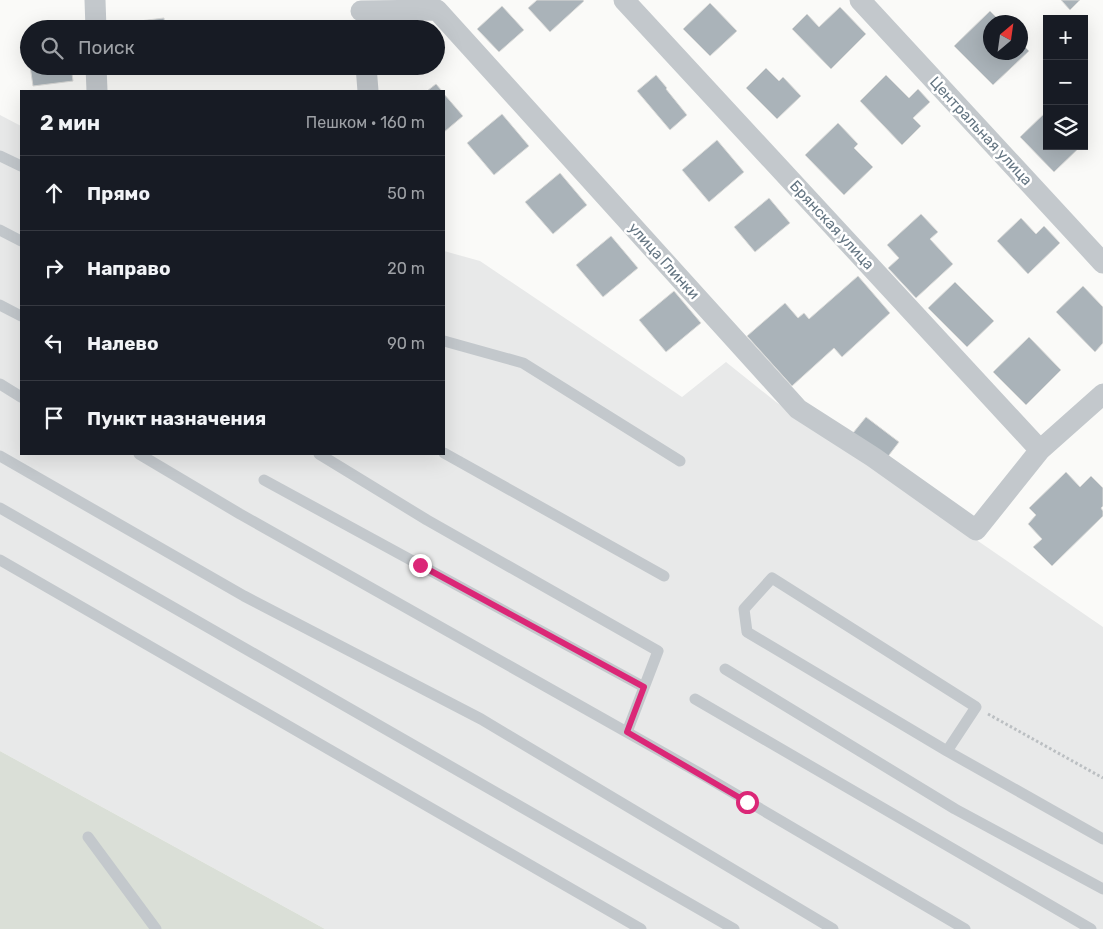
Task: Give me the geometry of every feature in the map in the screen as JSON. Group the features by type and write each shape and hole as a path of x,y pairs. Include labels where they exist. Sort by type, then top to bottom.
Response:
{"street":[{"path":"95,0 96,20"},
{"name":"Брянская улица","path":"624,0 1040,450"},
{"name":"Центральная улица","path":"860,0 1103,263"},
{"name":"улица Глинки","path":"361,13 437,10 798,409 873,457 976,530 1040,450"},
{"path":"96,75 97,90"},
{"path":"367,75 368,90"},
{"path":"1040,450 1103,394"}],"lane":[{"path":"0,156 20,166"},
{"path":"0,230 20,240"},
{"path":"0,305 20,315"},
{"path":"445,341 523,363 680,461"},
{"path":"0,384 20,396"},
{"path":"445,454 664,576"},
{"path":"141,455 240,514 627,732 964,929"},
{"path":"321,455 427,520 658,651 627,732"},
{"path":"0,456 244,596 480,719 833,929"},
{"path":"264,480 644,687"},
{"path":"0,508 734,929"},
{"path":"0,560 641,929"},
{"path":"946,751 976,708 772,578 744,608 748,632 946,751 1103,838"},
{"path":"725,669 955,809 1103,889"},
{"path":"695,699 1091,929"},
{"path":"88,837 156,929"}],"path":[{"path":"976,708 1103,778"}],"shaded area":[{"path":"0,115 20,125 20,455 445,455 445,251 480,261 682,397 726,362 776,402 1103,627 1103,929 325,929 0,751"},
{"path":"0,751 325,929 0,929"}],"building":[{"path":"537,0 584,1 550,32 528,8"},
{"path":"1061,0 1080,0 1070,10"},
{"path":"710,3 737,31 710,56 683,29"},
{"path":"502,6 524,30 499,52 477,29"},
{"path":"840,7 866,34 831,69 792,29 807,14 819,27"},
{"path":"990,11 994,15 986,15"},
{"path":"164,18 164,20 148,20"},
{"path":"983,18 983,60 1019,60 993,85 954,46"},
{"path":"766,68 779,81 783,77 801,96 777,119 746,88"},
{"path":"31,75 72,75 73,81 33,86"},
{"path":"656,75 687,115 670,130 637,91"},
{"path":"886,75 909,98 918,89 930,102 913,118 921,126 902,145 860,101"},
{"path":"436,84 441,90 428,90"},
{"path":"445,95 463,116 445,131"},
{"path":"502,114 529,146 494,175 467,143"},
{"path":"1043,115 1043,150 1077,150 1054,172 1020,137"},
{"path":"838,123 858,144 854,148 873,167 844,195 805,155"},
{"path":"717,140 744,172 709,202 682,170"},
{"path":"560,173 587,205 553,234 525,202"},
{"path":"769,198 790,223 755,252 734,227"},
{"path":"921,214 938,232 930,239 953,264 916,298 888,268 899,258 887,245"},
{"path":"1021,218 1036,234 1044,226 1060,243 1028,274 997,241"},
{"path":"611,236 638,268 603,297 576,265"},
{"path":"858,276 890,313 842,357 834,348 792,386 747,336 785,303 798,318 804,313 809,319"},
{"path":"955,282 994,321 967,347 928,308"},
{"path":"1083,286 1103,307 1103,343 1095,352 1056,312"},
{"path":"674,291 701,323 666,352 639,320"},
{"path":"1029,337 1061,370 1026,405 993,372"},
{"path":"866,417 899,442 886,459 853,433"},
{"path":"1066,472 1080,487 1091,476 1103,488 1103,506 1101,508 1103,516 1052,566 1033,547 1042,539 1028,524 1036,515 1029,508"}],"route":[{"path":"420,565 644,687 627,732 747,802"}]}
